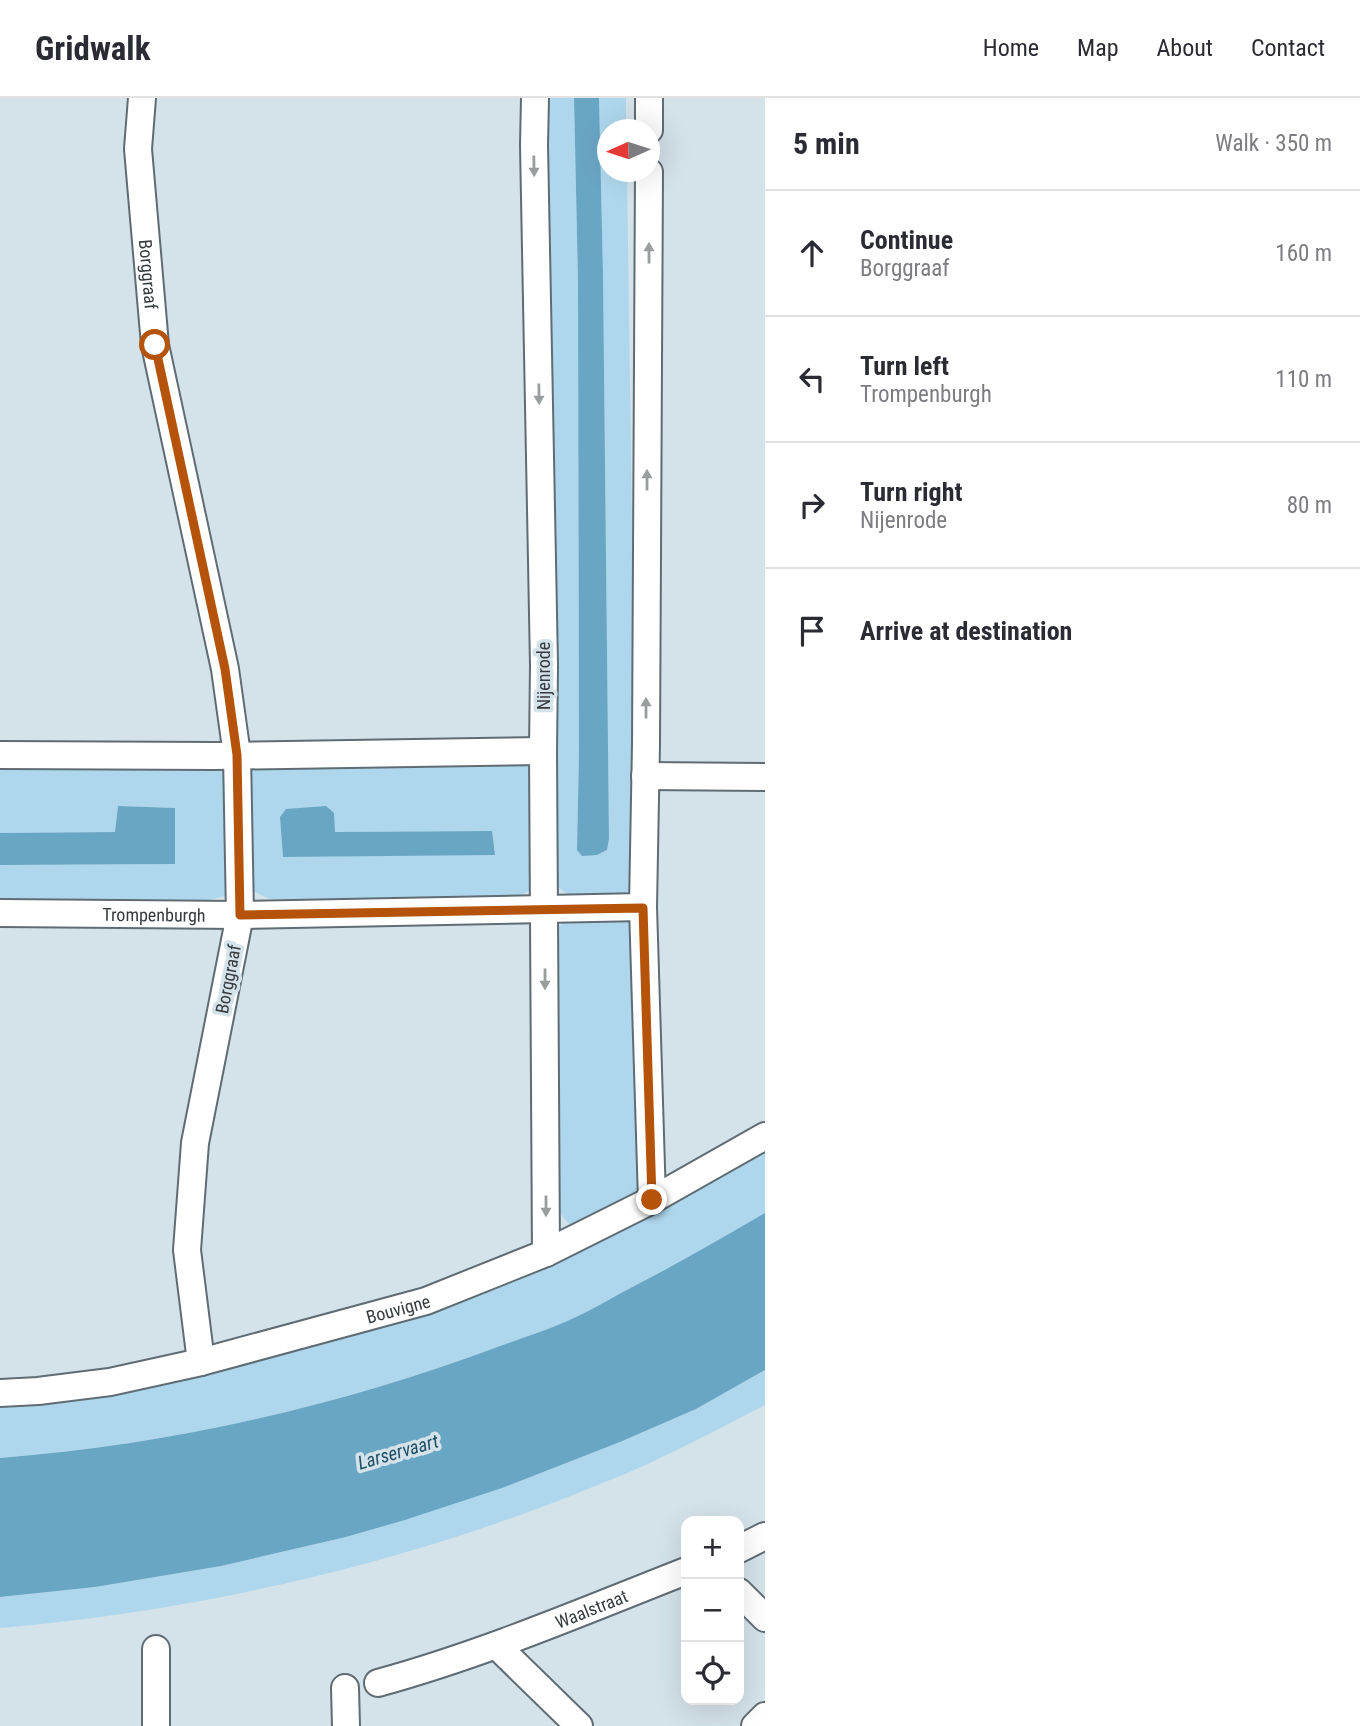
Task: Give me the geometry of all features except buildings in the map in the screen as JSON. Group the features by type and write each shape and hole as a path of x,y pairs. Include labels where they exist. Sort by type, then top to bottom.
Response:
{"street":[{"name":"Borggraaf","path":"142,98 138,149 155,345 225,669 237,755 240,915 195,1143 187,1250 201,1362"},
{"name":"Nijenrode","path":"535,98 544,665 546,1253"},
{"path":"649,98 649,119"},
{"path":"649,182 643,908 652,1200"},
{"path":"0,755 543,751"},
{"path":"646,776 765,777"},
{"name":"Trompenburgh","path":"0,913 240,915 643,908"},
{"name":"Bouvigne","path":"0,1393 110,1382 201,1362 426,1301 546,1253 652,1200 765,1136"},
{"path":"744,1546 765,1536"},
{"name":"Waalstraat","path":"378,1684 497,1646 681,1573"},
{"path":"744,1597 765,1618"},
{"path":"497,1646 579,1726"},
{"path":"156,1649 156,1726"},
{"path":"345,1688 346,1726"},
{"path":"755,1726 765,1716"}],"shaded area":[{"path":"548,98 574,98 578,280 577,849 582,856 607,851 609,838 601,182 627,182 637,884 629,892 620,895 570,896 555,885"},
{"path":"599,98 626,98 626,119 599,119"},
{"path":"226,764 225,896 209,900 0,901 0,865 174,864 175,808 118,806 115,832 0,833 0,767"},
{"path":"255,765 532,765 534,886 516,897 270,899 250,890 250,775","holes":["287,809 335,832 491,831 495,854 283,857 280,817"]},
{"path":"570,918 638,918 643,1192 571,1226 558,1211 556,929"},
{"path":"765,1149 765,1213 657,1274 557,1325 440,1368 254,1420 127,1443 0,1458 0,1402 216,1369 398,1323 494,1286 645,1220 724,1176"},
{"path":"765,1370 765,1405 632,1471 499,1522 430,1545 288,1583 145,1610 0,1628 0,1597 95,1587 221,1566 346,1537 405,1520 502,1488 620,1442 696,1409"}],"water":[{"path":"574,98 599,98 597,182 601,182 603,274 609,839 607,850 597,855 582,856 577,850 578,280"},
{"path":"118,806 175,808 175,864 0,865 0,833 115,832"},
{"path":"326,806 334,813 335,832 492,831 495,855 283,857 280,817 286,809"},
{"name":"Larservaart","path":"765,1213 765,1370 696,1409 502,1488 346,1537 221,1566 95,1587 0,1597 0,1458 64,1452 191,1433 316,1404 440,1368 579,1316"}],"route":[{"path":"155,345 225,669 237,755 240,915 643,908 652,1200"}]}
